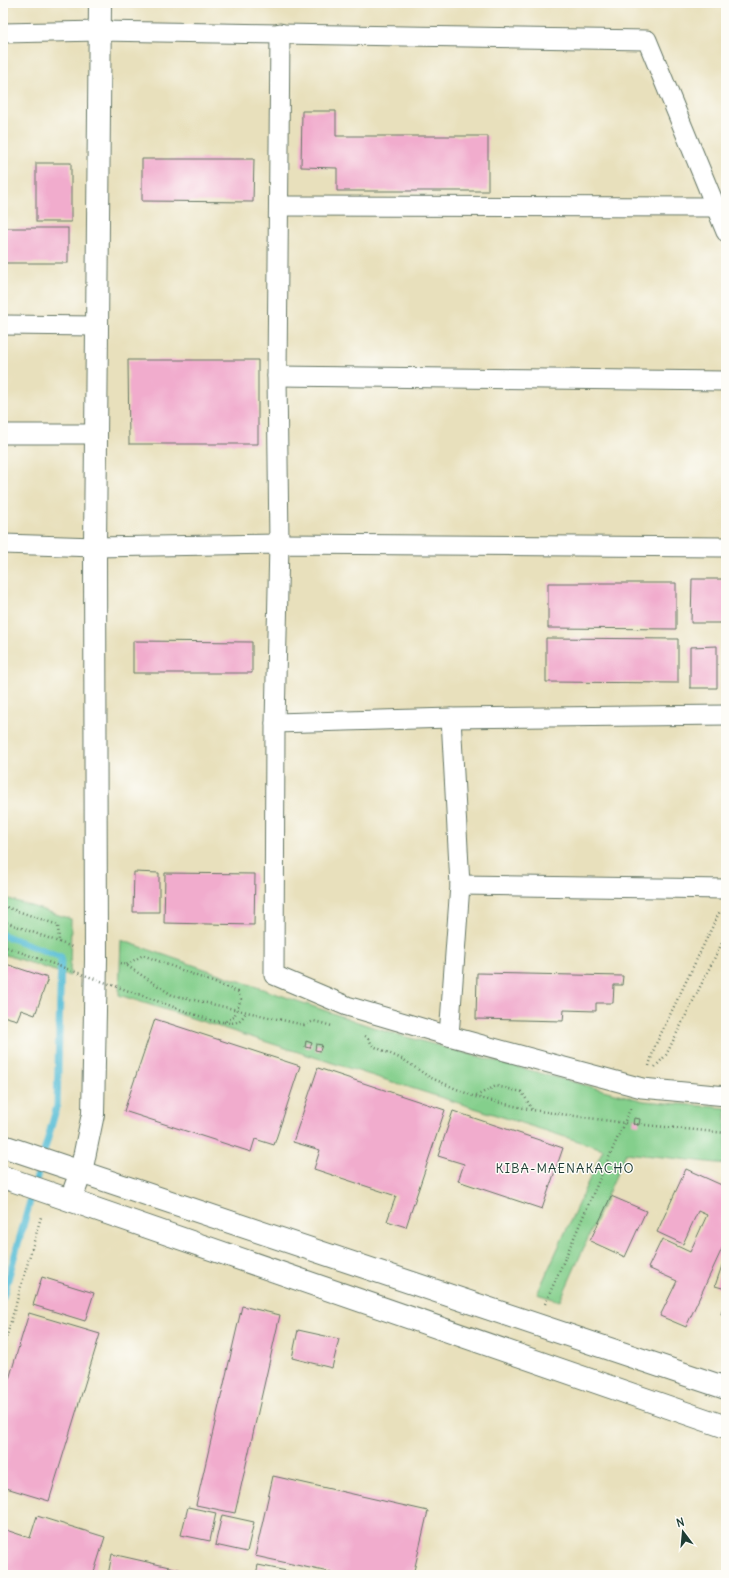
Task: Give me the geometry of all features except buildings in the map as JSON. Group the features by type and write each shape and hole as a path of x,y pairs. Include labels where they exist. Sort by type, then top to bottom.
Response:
{"street":[{"path":"71,1199 81,1172 93,1114 96,959 95,547 100,3"},
{"path":"3,33 100,31 647,40 726,232"},
{"path":"280,33 277,376 279,544 275,723 274,975 347,1006 450,1036 642,1088 726,1096"},
{"path":"279,206 715,206"},
{"path":"3,325 97,326"},
{"path":"277,376 726,382"},
{"path":"3,434 96,434"},
{"path":"3,544 95,547 279,544 726,547"},
{"path":"275,723 451,718 726,715"},
{"path":"450,1036 460,885 451,718"},
{"path":"460,885 726,889"},
{"path":"3,1146 726,1388"},
{"path":"3,1177 71,1199 726,1427"}],"path":[{"path":"3,906 58,925 59,941"},
{"path":"3,921 59,941 96,959 126,964 172,995 304,1026 314,1021 334,1026"},
{"path":"651,1072 666,1056 726,935"},
{"path":"3,946 213,1021 234,1024 240,1022 246,1012"},
{"path":"126,964 143,955 238,992 241,999 234,1017 224,1022"},
{"path":"361,1035 368,1037 373,1046 404,1060 429,1077 475,1097 532,1110 625,1123 726,1132"},
{"path":"475,1097 496,1086 522,1092 532,1110"},
{"path":"3,1349 42,1217"}],"green space":[{"path":"3,897 71,919 70,976 3,954"},
{"path":"121,940 384,1031 644,1101 726,1108 726,1164 626,1153 560,1301 537,1294 603,1149 119,995"}],"waterway":[{"path":"3,935 61,957 57,1106 3,1297"}],"district":[{"name":"KIBA-MAENAKACHO","path":"565,1168"}]}
